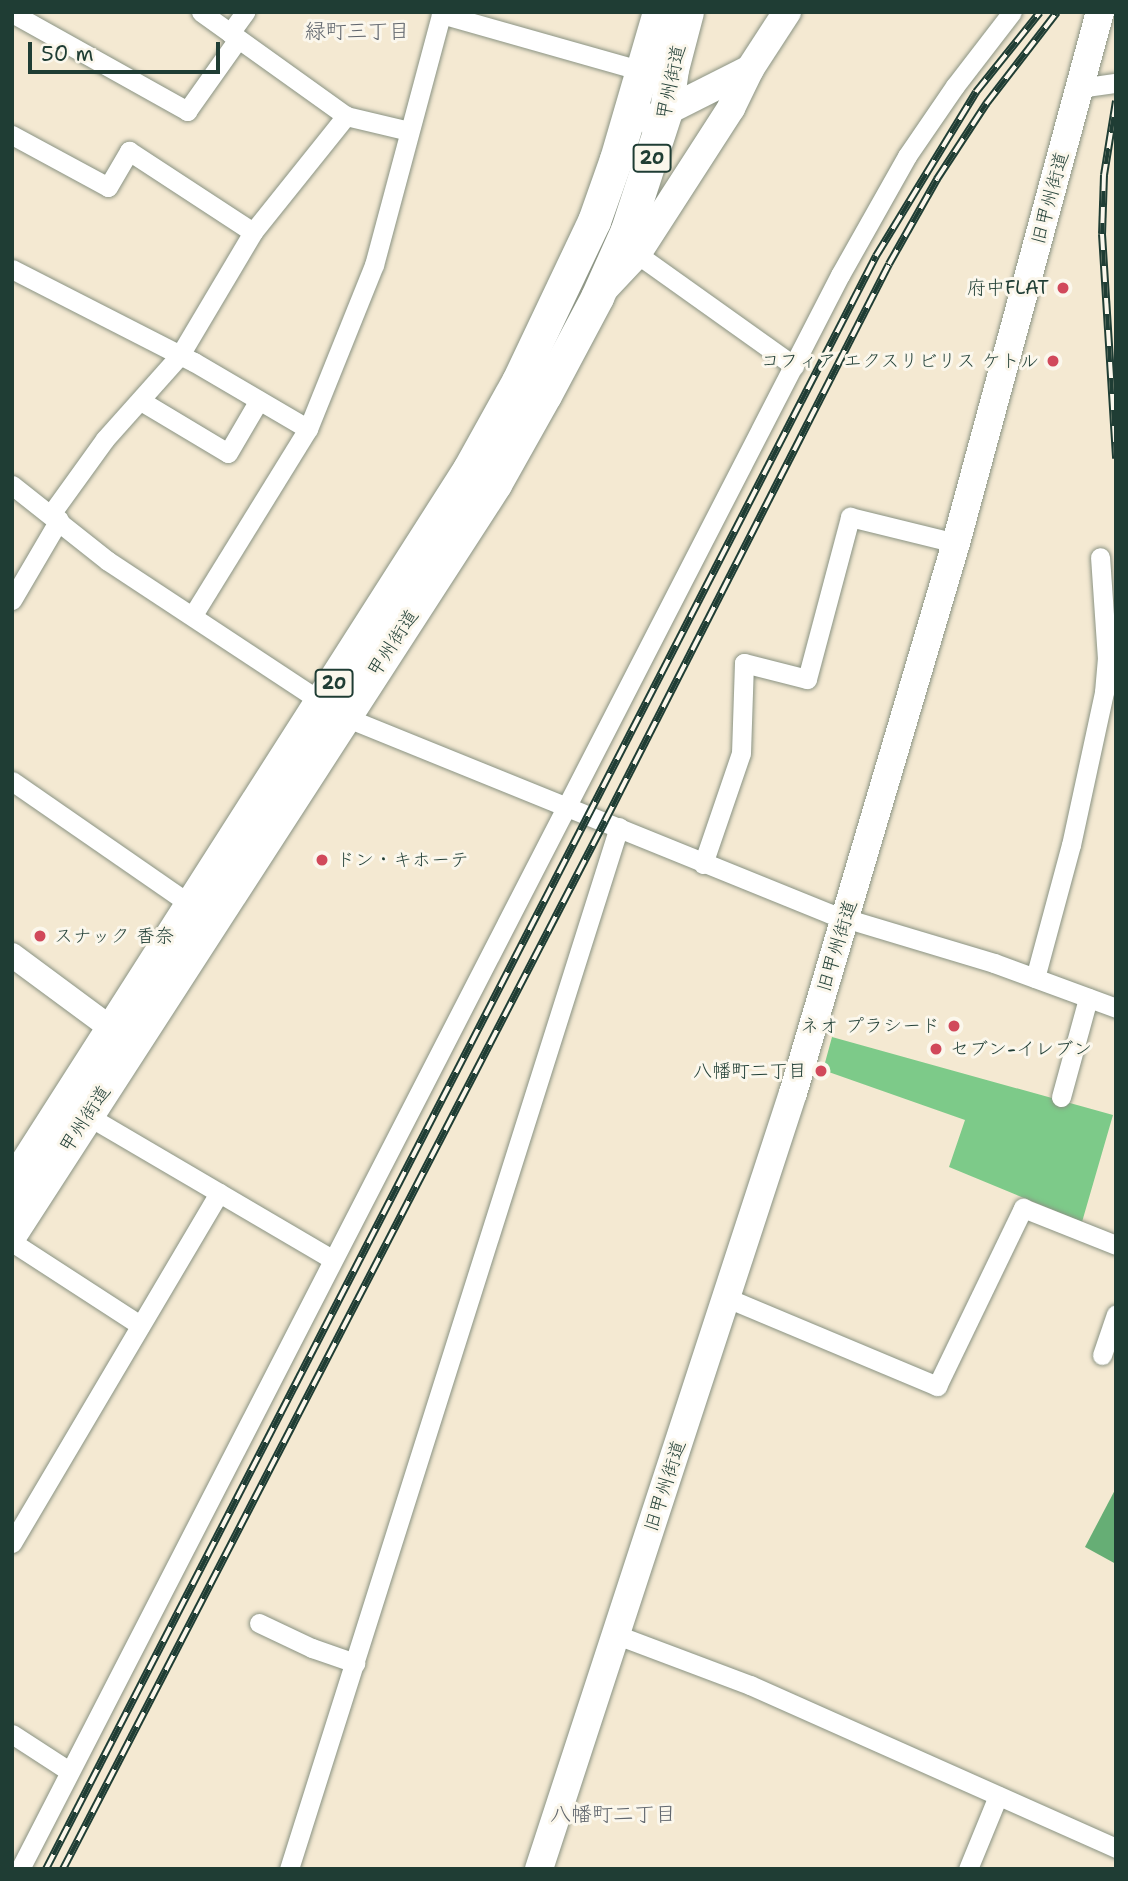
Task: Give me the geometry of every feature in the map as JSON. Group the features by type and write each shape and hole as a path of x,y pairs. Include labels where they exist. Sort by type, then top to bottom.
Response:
{"highway":[{"name":"甲州街道","path":"123,1036 191,905 495,484 597,297 627,230 666,111 657,70 659,12"},
{"name":"甲州街道","path":"12,1231 76,1109 334,709 512,392 567,281 616,159 687,12"},
{"name":"甲州街道","path":"12,1185 76,1109"}],"main road":[{"path":"597,297 637,254 731,108 750,69 787,12"},
{"name":"旧甲州街道","path":"539,1869 727,1298 845,918 956,543 1100,12"},
{"path":"616,159 633,135 666,111 750,69"},
{"path":"657,70 693,90 711,90"}],"street":[{"path":"201,12 346,116 409,131"},
{"path":"12,13 187,111 234,36 245,12"},
{"path":"20,1869 840,275 908,156 955,86 1012,12"},
{"path":"193,615 308,429 374,265 442,13 657,70"},
{"path":"1079,88 1116,83"},
{"path":"12,600 55,517 105,439 180,355 253,232 346,116"},
{"path":"12,135 108,187 129,151 253,232"},
{"path":"637,254 794,366"},
{"path":"12,269 180,355 308,429"},
{"path":"141,401 228,453 259,400"},
{"path":"12,485 108,561 334,709 703,864 845,918 1034,978 1116,1008"},
{"path":"703,864 741,753 744,663 807,679 850,517 956,543"},
{"path":"1034,978 1071,845 1104,692 1107,659 1100,556"},
{"path":"12,781 191,905"},
{"path":"289,1869 620,827"},
{"path":"12,955 123,1036"},
{"path":"1061,1097 1087,998"},
{"path":"76,1109 332,1259"},
{"path":"12,1543 219,1192"},
{"path":"727,1298 937,1386 1023,1208 1116,1245"},
{"path":"12,1242 140,1325"},
{"path":"1102,1355 1116,1314"},
{"path":"259,1623 312,1648 355,1663"},
{"path":"617,1635 750,1685 1116,1848"},
{"path":"12,1734 69,1771"},
{"path":"968,1869 998,1796"}],"green space":[{"path":"832,1037 1113,1115 1082,1222 949,1167 965,1120 823,1070"},
{"path":"1116,1488 1116,1564 1085,1547"}],"railway":[{"path":"46,1869 876,256 976,92 1040,12"},
{"path":"63,1869 605,821 889,264 937,179 986,104 1057,12"},
{"path":"1116,101 1104,175 1102,234 1116,459"}],"place":[{"name":"府中FLAT","path":"1063,288"},
{"name":"コフィア エクスリビリス ケトル","path":"1053,361"},
{"name":"ドン・キホーテ","path":"322,860"},
{"name":"スナック 香奈","path":"40,936"},
{"name":"ネオ プラシード","path":"954,1026"},
{"name":"セブン-イレブン","path":"936,1049"},
{"name":"八幡町二丁目","path":"821,1071"}],"district":[{"name":"緑町三丁目","path":"357,31"},
{"name":"八幡町二丁目","path":"613,1814"}]}
